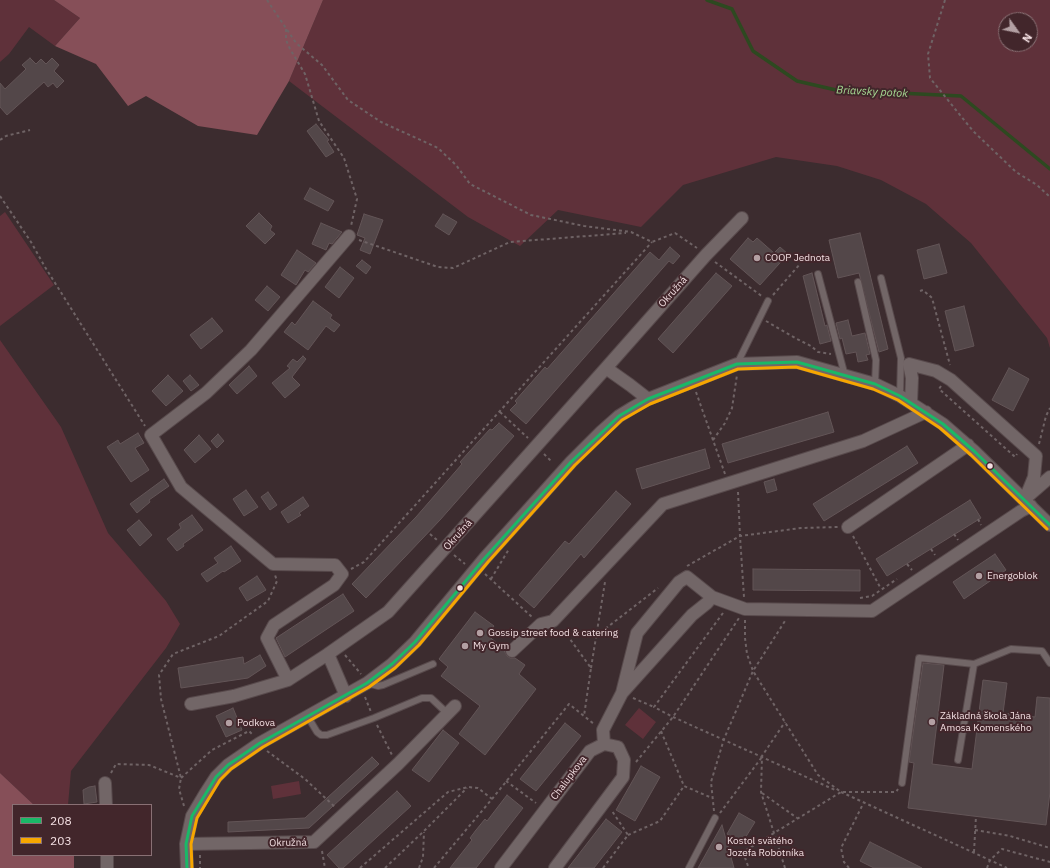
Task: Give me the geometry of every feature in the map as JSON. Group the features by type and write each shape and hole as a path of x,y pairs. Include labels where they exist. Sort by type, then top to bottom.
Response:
{"street":[{"name":"Okružná","path":"191,704 234,696 288,680 388,612 706,255 742,218"},
{"path":"288,680 267,638 274,625 334,585 342,574 335,565 273,564 181,487 151,435 206,393 250,350 348,236"},
{"path":"187,868 186,844 192,816 204,794 216,777 228,765 260,743 346,696 392,664 415,642 477,568 571,462 619,416 648,399 737,364 797,362 875,384 900,396 943,424 968,445 1050,525"},
{"path":"911,403 912,378 909,364 936,371 952,380 1036,456 1034,476 1028,502"},
{"path":"606,368 648,399"},
{"path":"512,651 540,624 553,621 663,504 863,441 926,412"},
{"path":"848,526 968,445"},
{"path":"628,695 637,634 679,582 687,577 712,597 745,609 872,611 1021,511 1050,477"},
{"path":"555,868 623,777 624,760 618,747 604,744 604,730 628,695 692,615 707,604 712,597"},
{"path":"328,654 346,696"},
{"name":"Okružná","path":"186,844 314,842 398,764 451,709"},
{"name":"Chalupkova","path":"501,868 590,751 604,744"},
{"path":"105,783 106,804"},
{"path":"107,856 107,868"}],"lane":[{"path":"818,274 845,376"},
{"path":"881,278 901,358 900,396"},
{"path":"858,282 876,360 875,384"},
{"path":"737,364 768,301"},
{"path":"902,783 919,658 974,664 1011,649 1042,650 1050,663"},
{"path":"364,684 383,686 433,664"},
{"path":"958,760 974,664"},
{"path":"308,717 317,732 321,735 327,735 374,718 422,698 431,698 451,709"},
{"path":"689,868 715,818"}],"path":[{"path":"267,0 296,43 322,65 348,100 381,122 438,148 456,165 470,184 531,215 584,226 632,232 652,242"},
{"path":"945,0 928,54 930,78 973,131 1016,172 1038,185 1050,197"},
{"path":"286,28 286,40 305,74 319,121 344,158 357,198 348,236 438,267 452,268 510,242 632,232"},
{"path":"0,140 6,136 30,130"},
{"path":"0,196 31,242 45,267 151,435"},
{"path":"342,574 364,562 652,242 675,233 768,301 800,264"},
{"path":"760,317 811,346 818,352 839,354"},
{"path":"713,440 725,423 732,408 737,364"},
{"path":"695,390 724,473"},
{"path":"1036,456 1046,416 1050,408"},
{"path":"500,412 551,461"},
{"path":"738,492 747,654 753,671 818,775 840,792"},
{"path":"978,519 982,526"},
{"path":"976,530 987,523"},
{"path":"687,566 740,536 801,528 848,526 881,589"},
{"path":"954,534 958,541"},
{"path":"953,544 964,537"},
{"path":"491,579 511,546"},
{"path":"931,549 935,555"},
{"path":"929,559 941,552"},
{"path":"192,816 186,809 181,798 179,789 181,778 161,699 159,675 173,654 219,636 268,601 276,581 273,564"},
{"path":"907,564 912,570 918,566"},
{"path":"477,568 540,624"},
{"path":"856,598 867,598 899,578"},
{"path":"584,716 596,636 606,585"},
{"path":"596,636 662,585"},
{"path":"623,777 673,717 745,609"},
{"path":"654,707 724,612"},
{"path":"715,818 711,782 724,740 753,671 786,618"},
{"path":"567,635 591,668"},
{"path":"338,647 364,684 374,718 398,764"},
{"path":"628,695 673,717 864,802 1007,868"},
{"path":"434,868 569,704 604,730"},
{"path":"715,818 762,756 785,722"},
{"path":"181,778 212,750 249,731 269,753 305,779 336,809"},
{"path":"661,731 684,786 712,798"},
{"path":"762,756 761,792 785,868"},
{"path":"105,783 116,764 149,765 181,778"},
{"path":"506,781 545,810"},
{"path":"747,868 748,866 743,852 840,792 896,792 902,783"},
{"path":"603,868 628,835 660,821 684,786"},
{"path":"360,868 448,792 468,787 478,788 492,799"},
{"path":"385,868 468,787"},
{"path":"761,792 798,818"},
{"path":"605,801 628,835"},
{"path":"849,868 844,862 841,848 864,802"},
{"path":"974,852 976,816"},
{"path":"975,830 1010,836 1050,848"},
{"path":"419,868 423,857 424,831"},
{"path":"987,868 990,860 1002,849 1050,862"},
{"path":"322,852 325,868"},
{"path":"200,855 200,868"}],"shaded area":[{"path":"0,0 54,0 80,18 55,46 29,27 9,54 0,62"},
{"path":"54,0 323,0 289,81 257,135 198,126 146,96 128,106 96,64 55,46 80,18"},
{"path":"323,0 1050,0 1050,348 1047,338 971,243 926,204 881,180 837,166 776,157 683,185 641,227 558,210 520,246 468,217 289,81"},
{"path":"5,212 54,285 0,326 0,216"},
{"path":"0,340 61,427 108,533 166,601 180,624 166,648 71,771 68,804 33,804 0,773"},
{"path":"639,708 656,722 643,739 625,725"},
{"path":"0,773 33,804 12,804 12,856 74,856 74,868 0,868"},
{"path":"299,781 301,794 273,799 271,786"}],"building":[{"path":"30,58 36,64 41,59 46,64 52,58 59,65 54,71 64,81 57,88 53,83 48,87 44,82 7,115 0,107 0,83 5,89 26,69 22,65"},
{"path":"316,124 329,140 327,141 334,152 326,157 307,131"},
{"path":"310,188 334,201 328,211 304,199"},
{"path":"259,213 272,226 270,230 275,234 265,244 246,226"},
{"path":"364,214 383,220 370,254 360,250 365,238 357,235"},
{"path":"443,214 457,222 449,235 435,226"},
{"path":"321,223 342,232 332,244 329,243 326,250 312,244"},
{"path":"860,233 888,349 879,352 859,273 838,278 829,240"},
{"name":"COOP Jednota","path":"748,238 753,242 757,238 774,253 780,247 788,254 760,285 730,259"},
{"path":"939,244 947,273 924,279 917,250"},
{"path":"670,247 680,256 673,264 669,261 526,424 510,410 517,403 515,401 545,367 547,369 650,252 659,260"},
{"path":"297,250 316,263 308,272 305,270 296,285 281,275"},
{"path":"362,260 371,267 366,274 356,266"},
{"path":"340,267 354,278 339,298 325,287"},
{"path":"716,273 732,286 673,353 658,339"},
{"path":"812,273 825,326 827,325 831,341 820,344 803,276"},
{"path":"267,286 280,297 268,311 255,300"},
{"path":"313,301 332,315 330,318 340,325 334,332 326,326 308,350 284,332 292,322 295,325"},
{"path":"964,306 974,346 955,351 945,311"},
{"path":"212,318 223,331 201,349 190,335"},
{"path":"848,320 852,336 865,333 870,354 866,355 868,360 858,362 856,352 846,354 836,323"},
{"path":"303,356 306,359 292,377 300,385 285,398 272,383 290,368 287,366 293,359 297,362"},
{"path":"249,366 257,376 237,394 229,385"},
{"path":"1009,368 1029,379 1013,411 992,400"},
{"path":"168,375 183,391 166,406 152,391"},
{"path":"190,375 199,385 191,391 183,381"},
{"path":"828,412 834,432 728,463 722,444"},
{"path":"499,423 514,436 440,520 366,598 352,584 416,517 462,464 460,462 490,429 492,430"},
{"path":"138,433 144,443 135,448 149,470 131,482 107,447 118,440 120,444"},
{"path":"218,434 224,441 217,448 211,441"},
{"path":"199,435 211,449 195,463 184,450"},
{"path":"907,446 918,463 824,521 813,504"},
{"path":"705,449 710,468 642,489 636,469"},
{"path":"164,479 169,486 149,500 150,502 137,513 130,504"},
{"path":"774,479 777,490 767,493 764,482"},
{"path":"246,490 258,507 244,516 233,499"},
{"path":"616,491 631,504 584,558 581,554 534,608 519,595 565,541 569,544"},
{"path":"268,492 277,505 270,510 261,497"},
{"path":"303,497 309,506 299,513 301,515 288,523 281,512"},
{"path":"970,500 981,518 887,576 876,559"},
{"path":"192,515 203,530 183,544 184,546 177,551 167,539 181,528 179,524"},
{"path":"139,520 152,535 140,546 127,530"},
{"path":"231,546 241,561 207,582 201,574 218,563 214,558"},
{"name":"Energoblok","path":"995,554 1006,570 964,599 953,582"},
{"path":"753,569 860,570 860,591 753,590"},
{"path":"257,576 266,590 247,601 239,588"},
{"path":"343,594 354,611 285,657 276,638"},
{"path":"475,612 494,626 487,635 502,647 507,656 510,658 515,658 525,665 519,674 536,689 485,755 459,734 480,706 441,676 448,667 439,659"},
{"path":"260,655 266,666 248,678 181,688 178,668 243,657 244,664"},
{"path":"923,663 944,665 932,764 972,769 983,680 1007,683 1003,713 1035,717 1037,697 1050,698 1050,792 1046,825 908,808 914,763 909,762"},
{"name":"Podkova","path":"233,708 242,730 226,737 216,716"},
{"path":"565,723 581,736 536,791 520,779"},
{"path":"443,730 459,743 429,782 412,770"},
{"path":"372,757 379,764 309,828 228,832 228,822 305,818"},
{"path":"641,766 660,777 635,821 616,810"},
{"path":"95,786 97,802 84,804 83,790"},
{"path":"397,791 411,806 343,868 339,868 327,855"},
{"path":"507,795 523,808 476,868 450,868 472,840 470,838 476,830 485,819 487,821"},
{"path":"739,813 755,822 742,843 727,834"},
{"path":"606,819 622,832 594,868 568,868"},
{"name":"Kostol svätého Jozefa Robotníka","path":"722,825 734,868 698,868"},
{"path":"870,842 922,868 874,868 860,861"}],"waterway":[{"name":"Briavsky potok","path":"707,0 732,9 753,51 797,81 836,90 961,96 1050,169"}],"transit line":[{"name":"208","path":"187,868 186,844 192,816 216,777 228,765 260,743 367,683 392,664 415,642 484,559 571,462 619,416 648,399 737,364 797,362 875,384 900,396 943,424 974,451 1050,525"},
{"name":"203","path":"192,868 191,844 197,818 220,780 231,769 263,747 369,687 395,668 419,645 488,562 575,465 622,420 650,404 738,369 796,367 873,389 898,400 940,428 971,455 1047,529"}],"place":[{"name":"COOP Jednota","path":"757,258"},
{"name":"Energoblok","path":"979,576"},
{"name":"Gossip street food & catering","path":"480,633"},
{"name":"My Gym","path":"465,646"},
{"name":"Základná škola Jána Amosa Komenského","path":"932,722"},
{"name":"Podkova","path":"229,723"},
{"name":"Kostol svätého Jozefa Robotníka","path":"719,847"}]}
